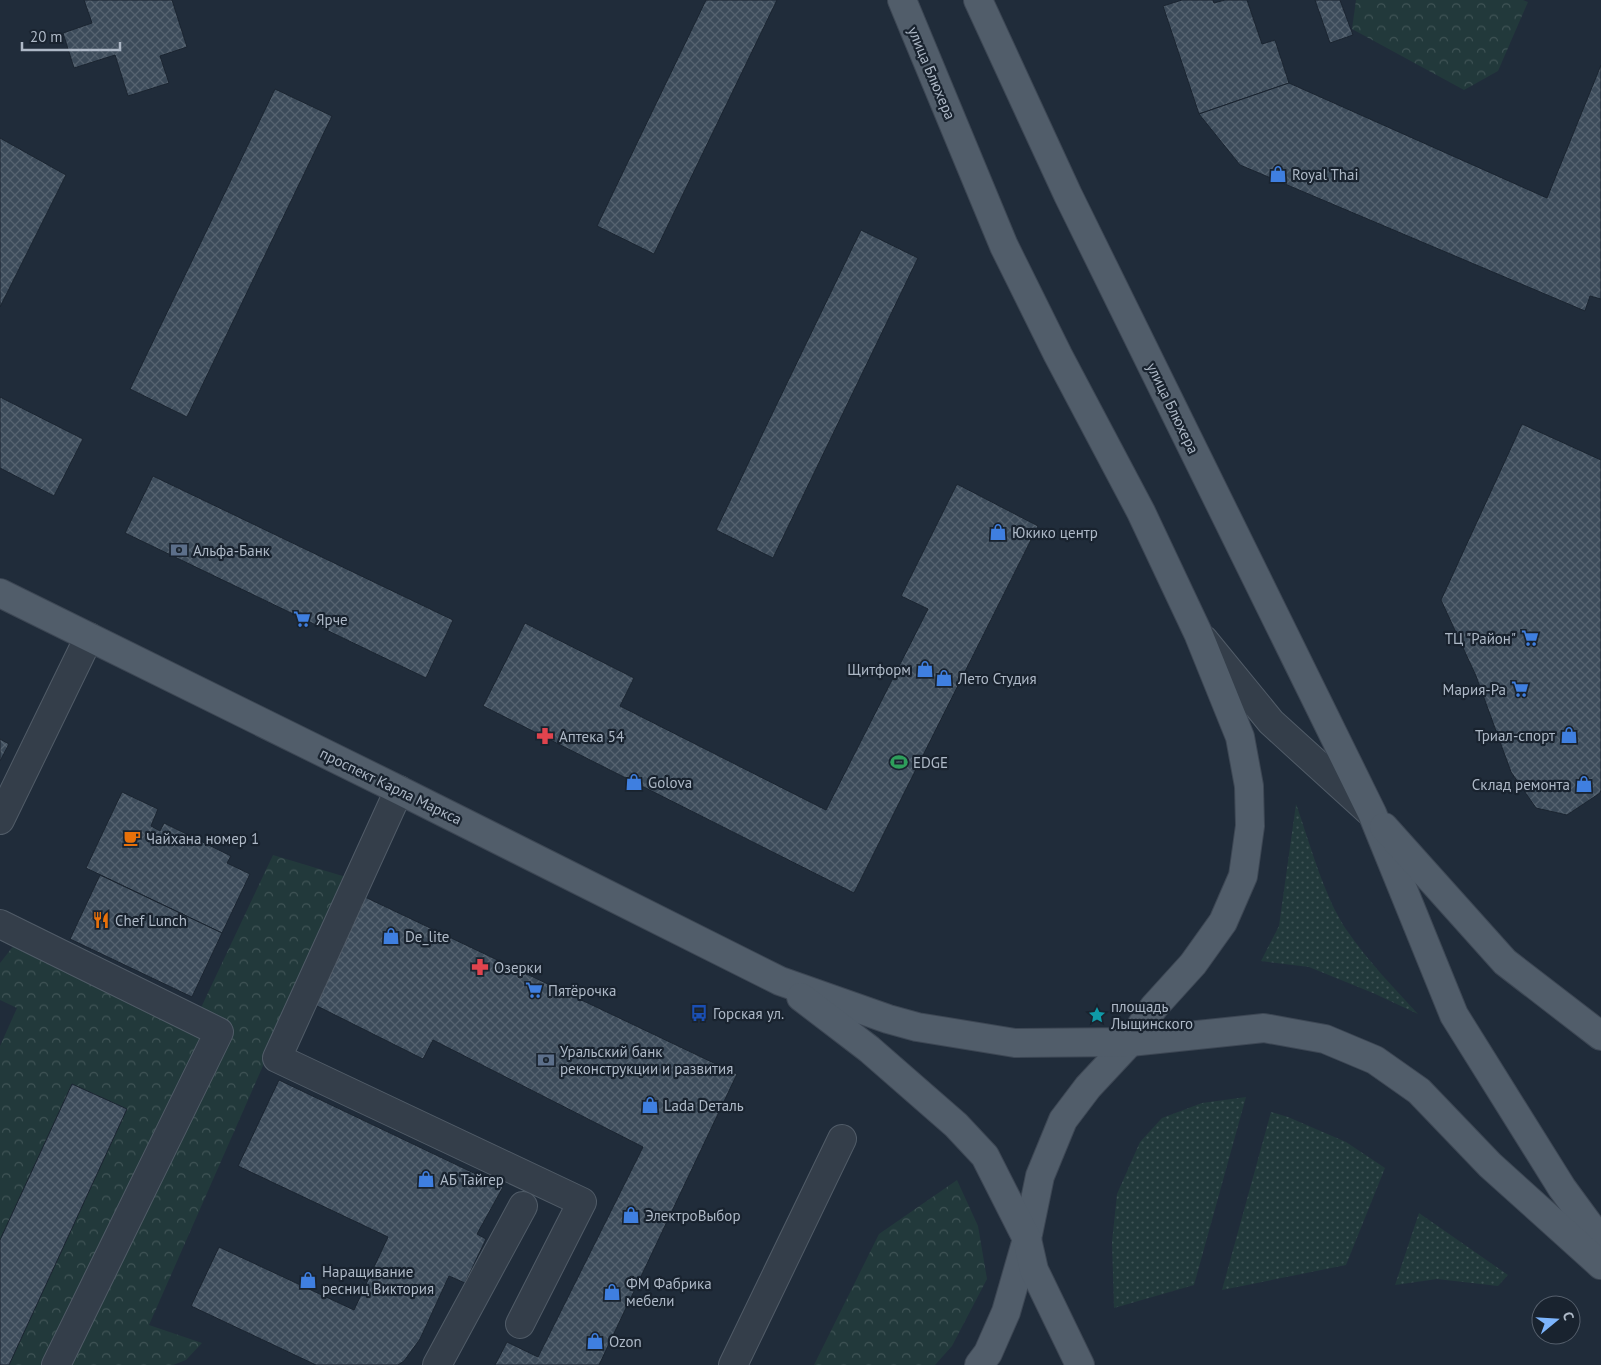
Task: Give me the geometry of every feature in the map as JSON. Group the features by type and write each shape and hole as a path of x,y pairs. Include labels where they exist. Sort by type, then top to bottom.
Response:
{"main road":[{"name":"улица Блюхера","path":"902,0 1004,246 1058,355 1141,512 1198,633 1240,737 1249,786 1250,826 1243,876 1222,922 1193,964 1154,1007 1130,1042 1088,1087 1064,1120 1040,1176 1027,1239 1006,1312 988,1353 979,1365"},
{"name":"улица Блюхера","path":"978,0 1009,71 1068,195 1372,813"},
{"name":"проспект Карла Маркса","path":"0,593 780,981"},
{"path":"1372,813 1505,962 1601,1036"},
{"path":"1372,813 1454,1016 1562,1188 1601,1241"},
{"path":"780,981 888,1019 917,1027 1015,1043 1130,1042 1264,1028 1325,1039 1374,1060 1419,1090 1490,1165 1601,1265"},
{"path":"780,981 869,1049 956,1125 984,1156 1027,1239 1034,1270 1080,1365"}],"street":[{"path":"1198,633 1271,722 1372,813"},
{"path":"0,820 89,637"},
{"path":"399,790 277,1058 582,1202 520,1324"},
{"path":"0,924 219,1032 56,1365"},
{"path":"733,1365 842,1139"},
{"path":"437,1365 523,1206"}],"green space":[{"path":"1356,0 1523,0 1528,2 1498,71 1464,90 1352,29"},
{"path":"1296,804 1312,853 1339,918 1364,953 1418,1014 1309,967 1261,961 1279,926"},
{"path":"273,855 346,877 149,1325 202,1343 186,1360 173,1365 0,1365 0,1046 17,1008 0,1000 0,963 29,926 198,1014"},
{"path":"1246,1097 1194,1285 1114,1308 1112,1242 1117,1194 1140,1142 1162,1118 1202,1103"},
{"path":"1271,1112 1288,1117 1346,1142 1385,1168 1346,1265 1222,1290"},
{"path":"957,1180 978,1226 987,1279 952,1346 935,1365 814,1365 879,1234"},
{"path":"1419,1213 1508,1275 1498,1286 1437,1279 1395,1285"}],"building":[{"path":"84,0 172,0 187,47 160,56 169,83 128,96 115,55 74,68 63,33 92,23"},
{"path":"706,0 777,0 654,254 597,226"},
{"path":"1182,0 1213,0 1214,3 1225,0 1247,0 1262,44 1275,40 1289,83 1199,114 1163,6"},
{"path":"1315,0 1340,0 1353,35 1330,43"},
{"path":"1601,65 1601,299 1590,296 1585,311 1240,165 1199,114 1289,83 1547,198"},
{"path":"275,89 332,116 187,417 130,389"},
{"path":"0,138 66,175 0,307"},
{"path":"861,230 918,258 773,558 716,530"},
{"path":"0,397 83,439 54,496 0,468"},
{"name":"ТЦ \"Район\"","path":"1522,424 1601,460 1601,790 1600,793 1567,815 1536,808 1511,772 1476,676 1441,600"},
{"path":"153,476 453,620 426,678 125,533"},
{"path":"957,484 1038,526 854,893 483,706 525,623 634,678 620,706 826,810 928,609 901,596"},
{"path":"0,739 9,744 0,761"},
{"path":"122,792 158,809 151,826 160,831 164,823 231,856 227,863 250,874 222,933 86,868"},
{"path":"100,875 222,933 192,997 70,939"},
{"path":"365,897 737,1074 599,1365 495,1365 507,1342 538,1357 643,1147 433,1040 423,1059 315,1005"},
{"path":"279,1080 503,1187 477,1234 486,1239 465,1283 449,1276 420,1339 404,1361 398,1365 316,1365 191,1306 219,1247 354,1310 388,1237 238,1166"},
{"path":"72,1084 127,1109 9,1365 0,1365 0,1240"}],"place":[{"name":"Royal Thai","path":"1278,174"},
{"name":"Юкико центр","path":"998,532"},
{"name":"Альфа-Банк","path":"179,550"},
{"name":"Ярче","path":"302,619"},
{"name":"ТЦ \"Район\"","path":"1530,638"},
{"name":"Щитформ","path":"925,669"},
{"name":"Лето Студия","path":"944,678"},
{"name":"Мария-Ра","path":"1520,689"},
{"name":"Триал-спорт","path":"1569,735"},
{"name":"Аптека 54","path":"545,736"},
{"name":"EDGE","path":"899,762"},
{"name":"Golova","path":"634,782"},
{"name":"Склад ремонта","path":"1584,784"},
{"name":"Чайхана номер 1","path":"132,838"},
{"name":"Chef Lunch","path":"101,920"},
{"name":"De_lite","path":"391,936"},
{"name":"Озерки","path":"480,967"},
{"name":"Пятёрочка","path":"534,990"},
{"name":"Горская ул.","path":"699,1013"},
{"name":"площадь Лыщинского","path":"1097,1015"},
{"name":"Уральский банк реконструкции и развития","path":"546,1060"},
{"name":"Lada Dеталь","path":"650,1105"},
{"name":"АБ Тайгер","path":"426,1179"},
{"name":"ЭлектроВыбор","path":"631,1215"},
{"name":"Наращивание ресниц Виктория","path":"308,1280"},
{"name":"ФМ Фабрика мебели","path":"612,1292"},
{"name":"Ozon","path":"595,1341"}]}
